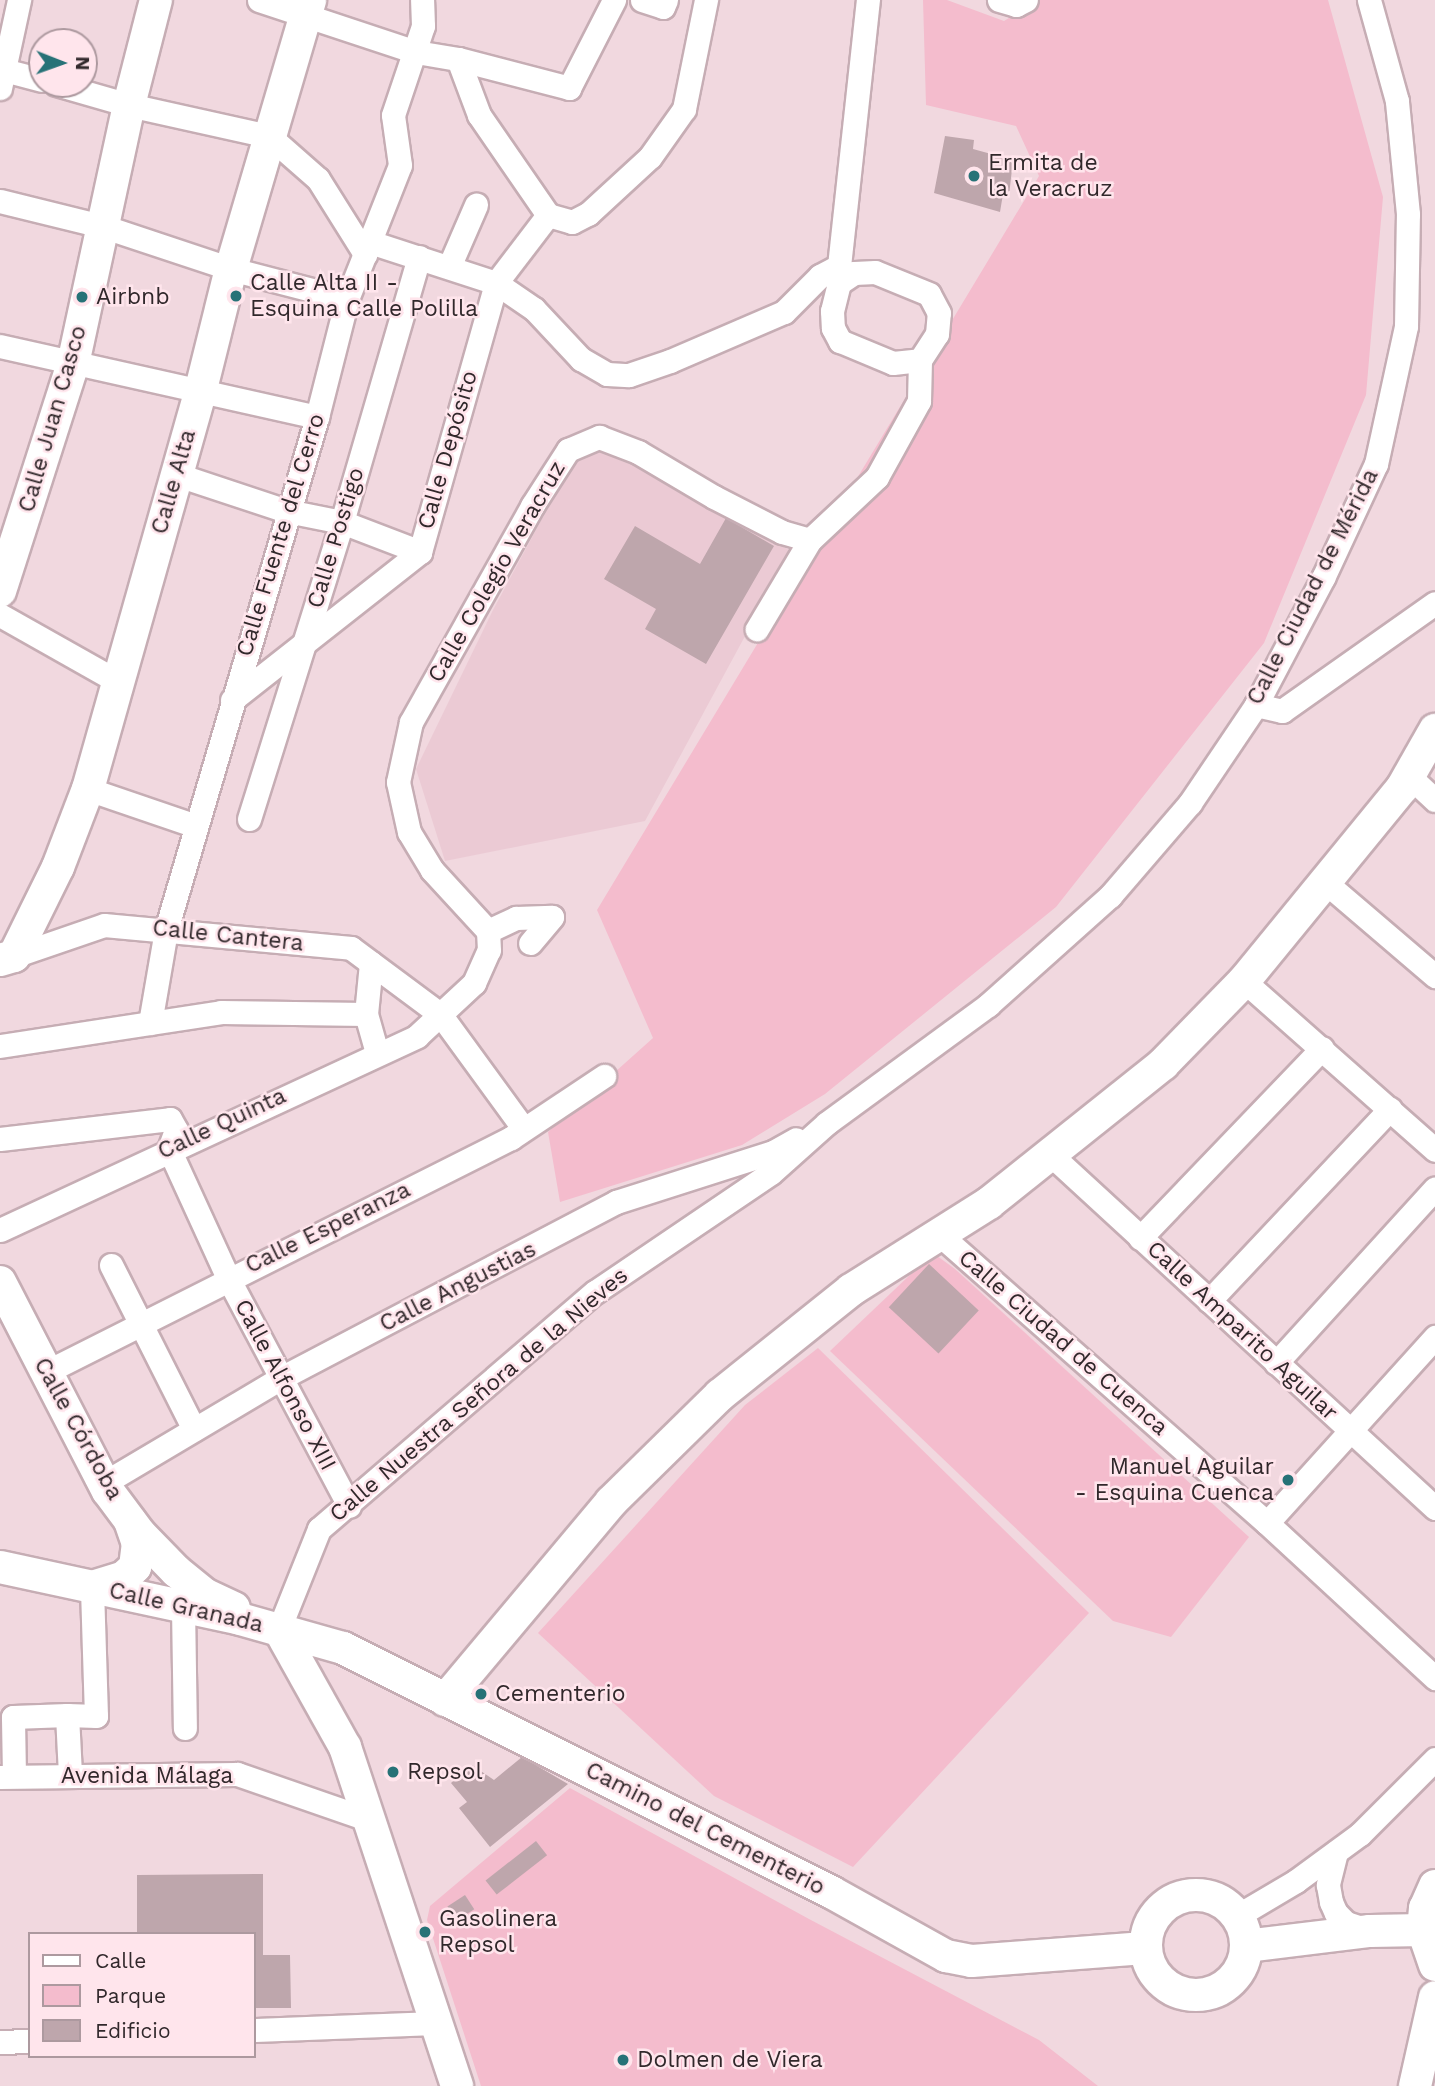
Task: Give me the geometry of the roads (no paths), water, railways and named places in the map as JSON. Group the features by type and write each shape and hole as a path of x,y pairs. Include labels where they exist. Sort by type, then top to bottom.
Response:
{"street":[{"path":"19,0 1,75 28,78"},
{"name":"Calle Juan Casco","path":"0,591 73,364 129,105 156,0"},
{"path":"259,0 307,7 416,52 458,59 569,88 614,0"},
{"name":"Calle Fuente del Cerro","path":"150,1023 166,930 287,511 317,417 347,299 400,165 393,115 424,26 422,0"},
{"path":"458,59 479,115 548,215 572,222 588,214 650,157 684,109 706,0"},
{"path":"868,0 843,272 834,297 833,328 840,341 893,363 920,360"},
{"path":"999,0 1016,5 1026,0"},
{"name":"Calle Ciudad de Mérida","path":"827,1123 988,1005 1110,896 1190,803 1256,705 1323,578 1376,464 1406,326 1408,214 1397,101 1369,0"},
{"name":"Calle Alta","path":"7,958 58,867 88,789 200,393 231,269 307,7"},
{"path":"98,96 269,136 318,179 368,248 419,257 496,283 534,309 581,359 607,374 629,375 670,361 784,312 820,276 843,272 875,272 929,294 939,313 937,334 920,360 919,401 877,477 810,540 757,629"},
{"path":"0,201 103,226 231,269 347,299"},
{"path":"449,267 476,205"},
{"name":"Calle Depósito","path":"232,700 420,552 496,283 548,215"},
{"name":"Calle Postigo","path":"249,819 342,522 419,257"},
{"path":"0,346 200,393 317,417"},
{"name":"Calle Colegio Veracruz","path":"488,930 432,870 409,832 398,782 411,722 532,506 568,450 599,438 638,452 714,497 782,532 810,540"},
{"path":"175,474 287,511 342,522 420,552"},
{"path":"1256,705 1282,711 1435,603"},
{"path":"0,615 119,682"},
{"path":"445,1700 611,1502 720,1395 851,1290 989,1203 1163,1064 1244,981 1402,788 1435,730"},
{"path":"1409,776 1435,800"},
{"path":"88,789 196,826"},
{"path":"1325,882 1435,976"},
{"path":"440,1014 474,983 489,950 488,930 516,918 552,917 530,943"},
{"name":"Calle Cantera","path":"7,958 104,925 351,948 440,1014 524,1129"},
{"path":"371,963 366,1014 377,1053"},
{"path":"1244,981 1435,1150"},
{"path":"0,1046 221,1012 366,1014"},
{"name":"Calle Quinta","path":"0,1230 417,1035 440,1014"},
{"path":"1140,1238 1322,1048"},
{"name":"Calle Esperanza","path":"46,1371 142,1326 228,1278 524,1129 604,1076"},
{"path":"1209,1301 1390,1109"},
{"path":"0,1139 170,1119 176,1130 169,1149"},
{"name":"Calle Angustias","path":"104,1483 279,1379 616,1202 773,1152 827,1123"},
{"name":"Calle Nuestra Señora de la Nieves","path":"279,1629 319,1529 595,1292 771,1173 827,1123"},
{"name":"Calle Alfonso XIII","path":"169,1149 228,1278 279,1379 349,1506"},
{"name":"Calle Amparito Aguilar","path":"1050,1154 1435,1508"},
{"path":"1276,1363 1435,1188"},
{"name":"Calle Ciudad de Cuenca","path":"939,1234 1266,1523 1435,1678"},
{"path":"111,1265 194,1429"},
{"name":"Calle Córdoba","path":"4,1302 46,1371 104,1483 131,1521 176,1572 197,1589 279,1629"},
{"path":"1266,1523 1435,1337"},
{"name":"Calle Granada","path":"92,1587 124,1577 135,1567 138,1544 131,1521"},
{"name":"Calle Granada","path":"0,1567 279,1629"},
{"path":"7,1776 13,1717 96,1716 92,1587"},
{"path":"183,1607 185,1728"},
{"path":"279,1629 345,1746 457,2086"},
{"name":"Camino del Cementerio","path":"279,1629 343,1648 831,1892 946,1956 972,1961 1145,1948"},
{"path":"67,1715 69,1774"},
{"path":"1237,1916 1296,1881 1360,1834 1435,1759"},
{"name":"Avenida Málaga","path":"7,1776 237,1774 370,1820"},
{"path":"1336,1852 1328,1885 1331,1902 1336,1913 1346,1923 1370,1931"},
{"path":"1435,1886 1425,1908 1423,1930 1435,1965"},
{"path":"1195,1894 1211,1897 1226,1904 1237,1916 1244,1930 1246,1946 1243,1963 1234,1978 1221,1989 1205,1995 1188,1996 1165,1985 1149,1965 1145,1948 1153,1917 1165,1905 1179,1897 1195,1894"},
{"path":"1246,1946 1370,1931 1423,1930"},
{"path":"1415,2086 1435,1997"},
{"path":"256,2030 436,2023"},
{"path":"0,2042 28,2041"}],"place":[{"name":"Ermita de la Veracruz","path":"974,176"},
{"name":"Calle Alta II - Esquina Calle Polilla","path":"236,296"},
{"name":"Airbnb","path":"82,297"},
{"name":"Manuel Aguilar - Esquina Cuenca","path":"1288,1480"},
{"name":"Cementerio","path":"481,1694"},
{"name":"Repsol","path":"393,1772"},
{"name":"Gasolinera Repsol","path":"425,1932"},
{"name":"Dolmen de Viera","path":"623,2060"}]}
